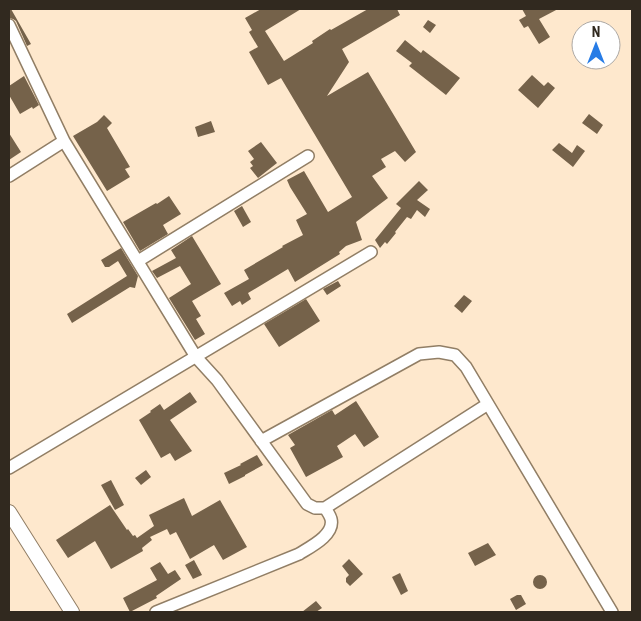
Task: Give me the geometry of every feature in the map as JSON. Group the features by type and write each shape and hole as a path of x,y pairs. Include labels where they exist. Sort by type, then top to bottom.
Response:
{"street":[{"path":"9,25 64,141 196,357 217,380 307,504 315,508 326,508 488,404"},
{"path":"9,176 64,141"},
{"path":"138,261 308,156"},
{"path":"9,468 372,252"},
{"path":"261,441 419,354 439,352 455,355 466,367 612,612"},
{"path":"156,612 299,554 320,541 330,530 332,520 326,508"},
{"path":"9,512 72,612"}],"building":[{"path":"9,9 11,9 31,44 27,46 16,21 9,18"},
{"path":"261,9 301,9 265,31 284,61 313,43 312,41 330,29 368,9 397,9 400,15 342,49 349,62 327,96 368,72 416,152 405,162 395,151 381,159 386,167 372,176 388,198 356,222 362,240 346,246 339,252 340,254 295,282 288,269 248,293 251,299 242,305 240,301 232,306 224,293 249,279 244,270 303,235 296,220 307,214 287,180 304,171 328,212 352,197 281,78 268,85 249,52 258,47 249,32 252,30 245,18"},
{"path":"522,9 558,9 539,19 550,37 539,44 528,26 524,28 519,20 526,16"},
{"path":"428,20 436,25 430,33 423,27"},
{"path":"405,40 421,53 423,50 460,78 446,95 409,66 412,63 396,51"},
{"path":"532,75 544,86 548,82 555,88 538,108 518,90"},
{"path":"24,76 39,105 20,114 9,95 9,86"},
{"path":"589,114 603,125 597,134 582,123"},
{"path":"104,115 112,123 107,128 130,167 125,169 130,177 107,191 73,136 97,122"},
{"path":"211,121 215,132 198,137 195,127"},
{"path":"9,133 21,152 9,160"},
{"path":"261,142 277,163 258,178 250,168 253,166 250,162 254,159 248,151"},
{"path":"559,143 572,153 577,145 585,151 573,167 552,150"},
{"path":"419,181 428,190 417,200 430,209 425,217 417,210 411,219 407,217 387,244 385,242 380,248 375,240 401,208 396,204"},
{"path":"169,196 181,214 163,225 168,234 140,251 123,222"},
{"path":"242,206 251,222 243,227 234,211"},
{"path":"192,236 221,284 192,301 201,316 196,319 205,334 195,340 169,298 191,284 180,266 157,278 152,271 176,258 171,250"},
{"path":"121,248 138,276 135,288 130,287 72,323 67,314 127,276 118,261 109,267 105,267 101,260"},
{"path":"338,281 341,286 327,295 323,289"},
{"path":"464,295 472,301 462,313 454,306"},
{"path":"306,299 320,321 279,347 264,324"},
{"path":"190,392 197,402 170,420 192,451 175,461 170,453 161,458 139,420 160,404 164,410"},
{"path":"356,401 379,437 364,447 355,434 337,446 343,457 306,477 290,448 295,445 288,435 332,410 335,415"},
{"path":"257,455 263,465 229,484 224,473"},
{"path":"146,470 151,477 141,485 135,478"},
{"path":"111,480 124,505 115,510 101,485"},
{"path":"184,498 192,516 220,500 247,547 223,560 214,545 190,559 176,532 170,535 167,529 150,537 152,540 142,548 143,551 111,569 95,541 68,558 56,540 110,505 127,530 137,538 154,526 149,515"},
{"path":"488,543 496,555 475,566 468,553"},
{"path":"349,559 363,574 350,586 346,582 346,578 349,575 342,566"},
{"path":"194,560 202,575 193,579 185,565"},
{"path":"160,562 168,574 175,570 181,579 156,596 157,598 130,612 123,598 157,580 150,568"},
{"path":"400,573 408,591 401,595 392,577"},
{"path":"537,575 543,575 547,582 543,589 537,589 533,585 533,579"},
{"path":"521,595 526,604 516,610 510,599"},
{"path":"316,601 322,608 316,612 302,612"}]}
